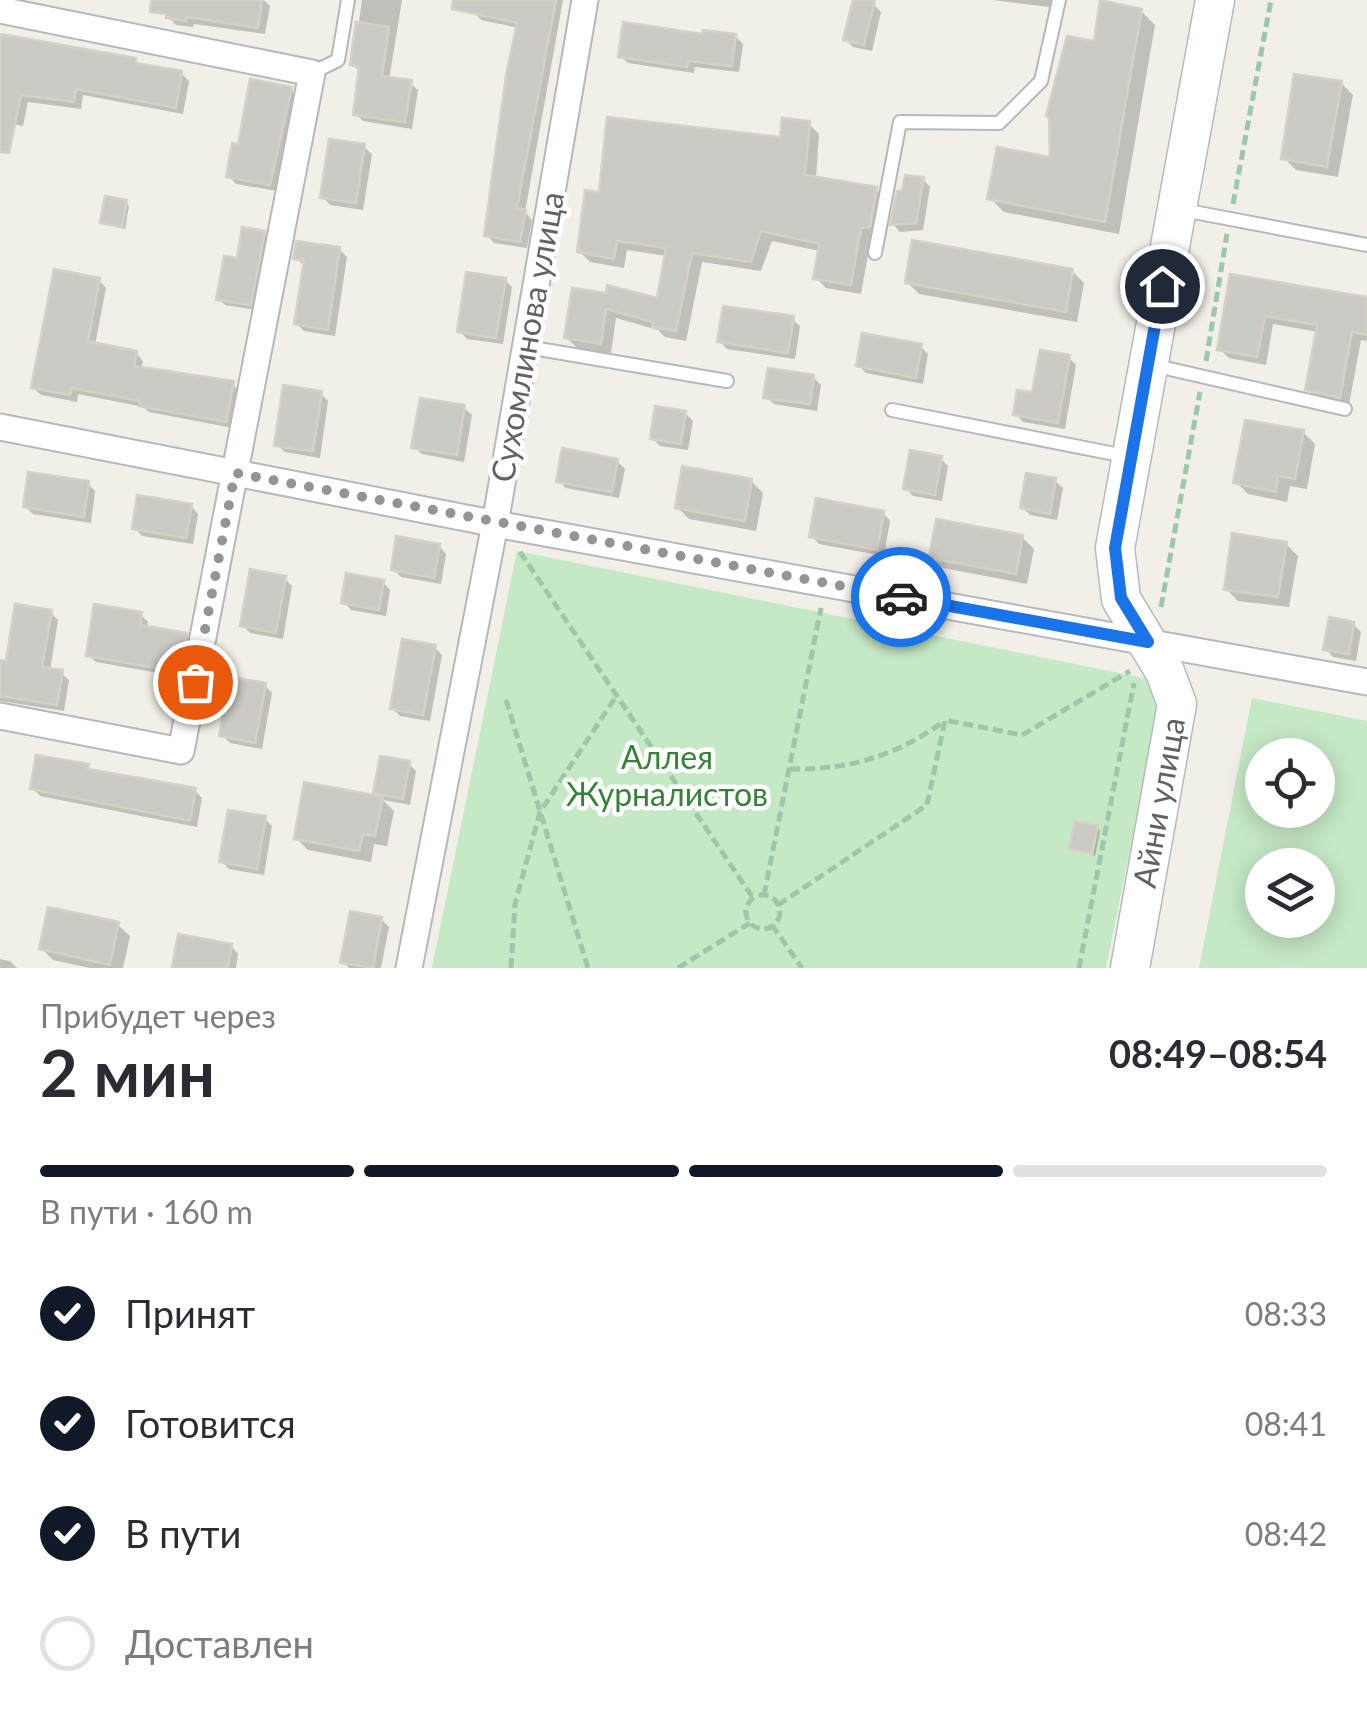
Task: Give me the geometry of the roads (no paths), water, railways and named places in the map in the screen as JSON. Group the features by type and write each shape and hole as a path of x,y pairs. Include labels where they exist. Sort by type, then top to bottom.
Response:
{"street":[{"name":"Сухомлинова улица","path":"409,968 499,524 585,0"},
{"name":"Айни улица","path":"1130,968 1177,704 1165,672 1121,598 1115,548 1214,0"},
{"path":"0,10 312,73 181,751 0,716"},
{"path":"0,427 499,524 1367,682"}],"lane":[{"path":"312,73 338,60 348,0"},
{"path":"875,253 900,122 999,123 1041,81 1059,0"},
{"path":"1176,208 1367,245"},
{"path":"527,347 727,381"},
{"path":"1147,364 1345,409"},
{"path":"892,410 1130,457"}],"park label":[{"name":"Аллея Журналистов","path":"667,776"}]}
